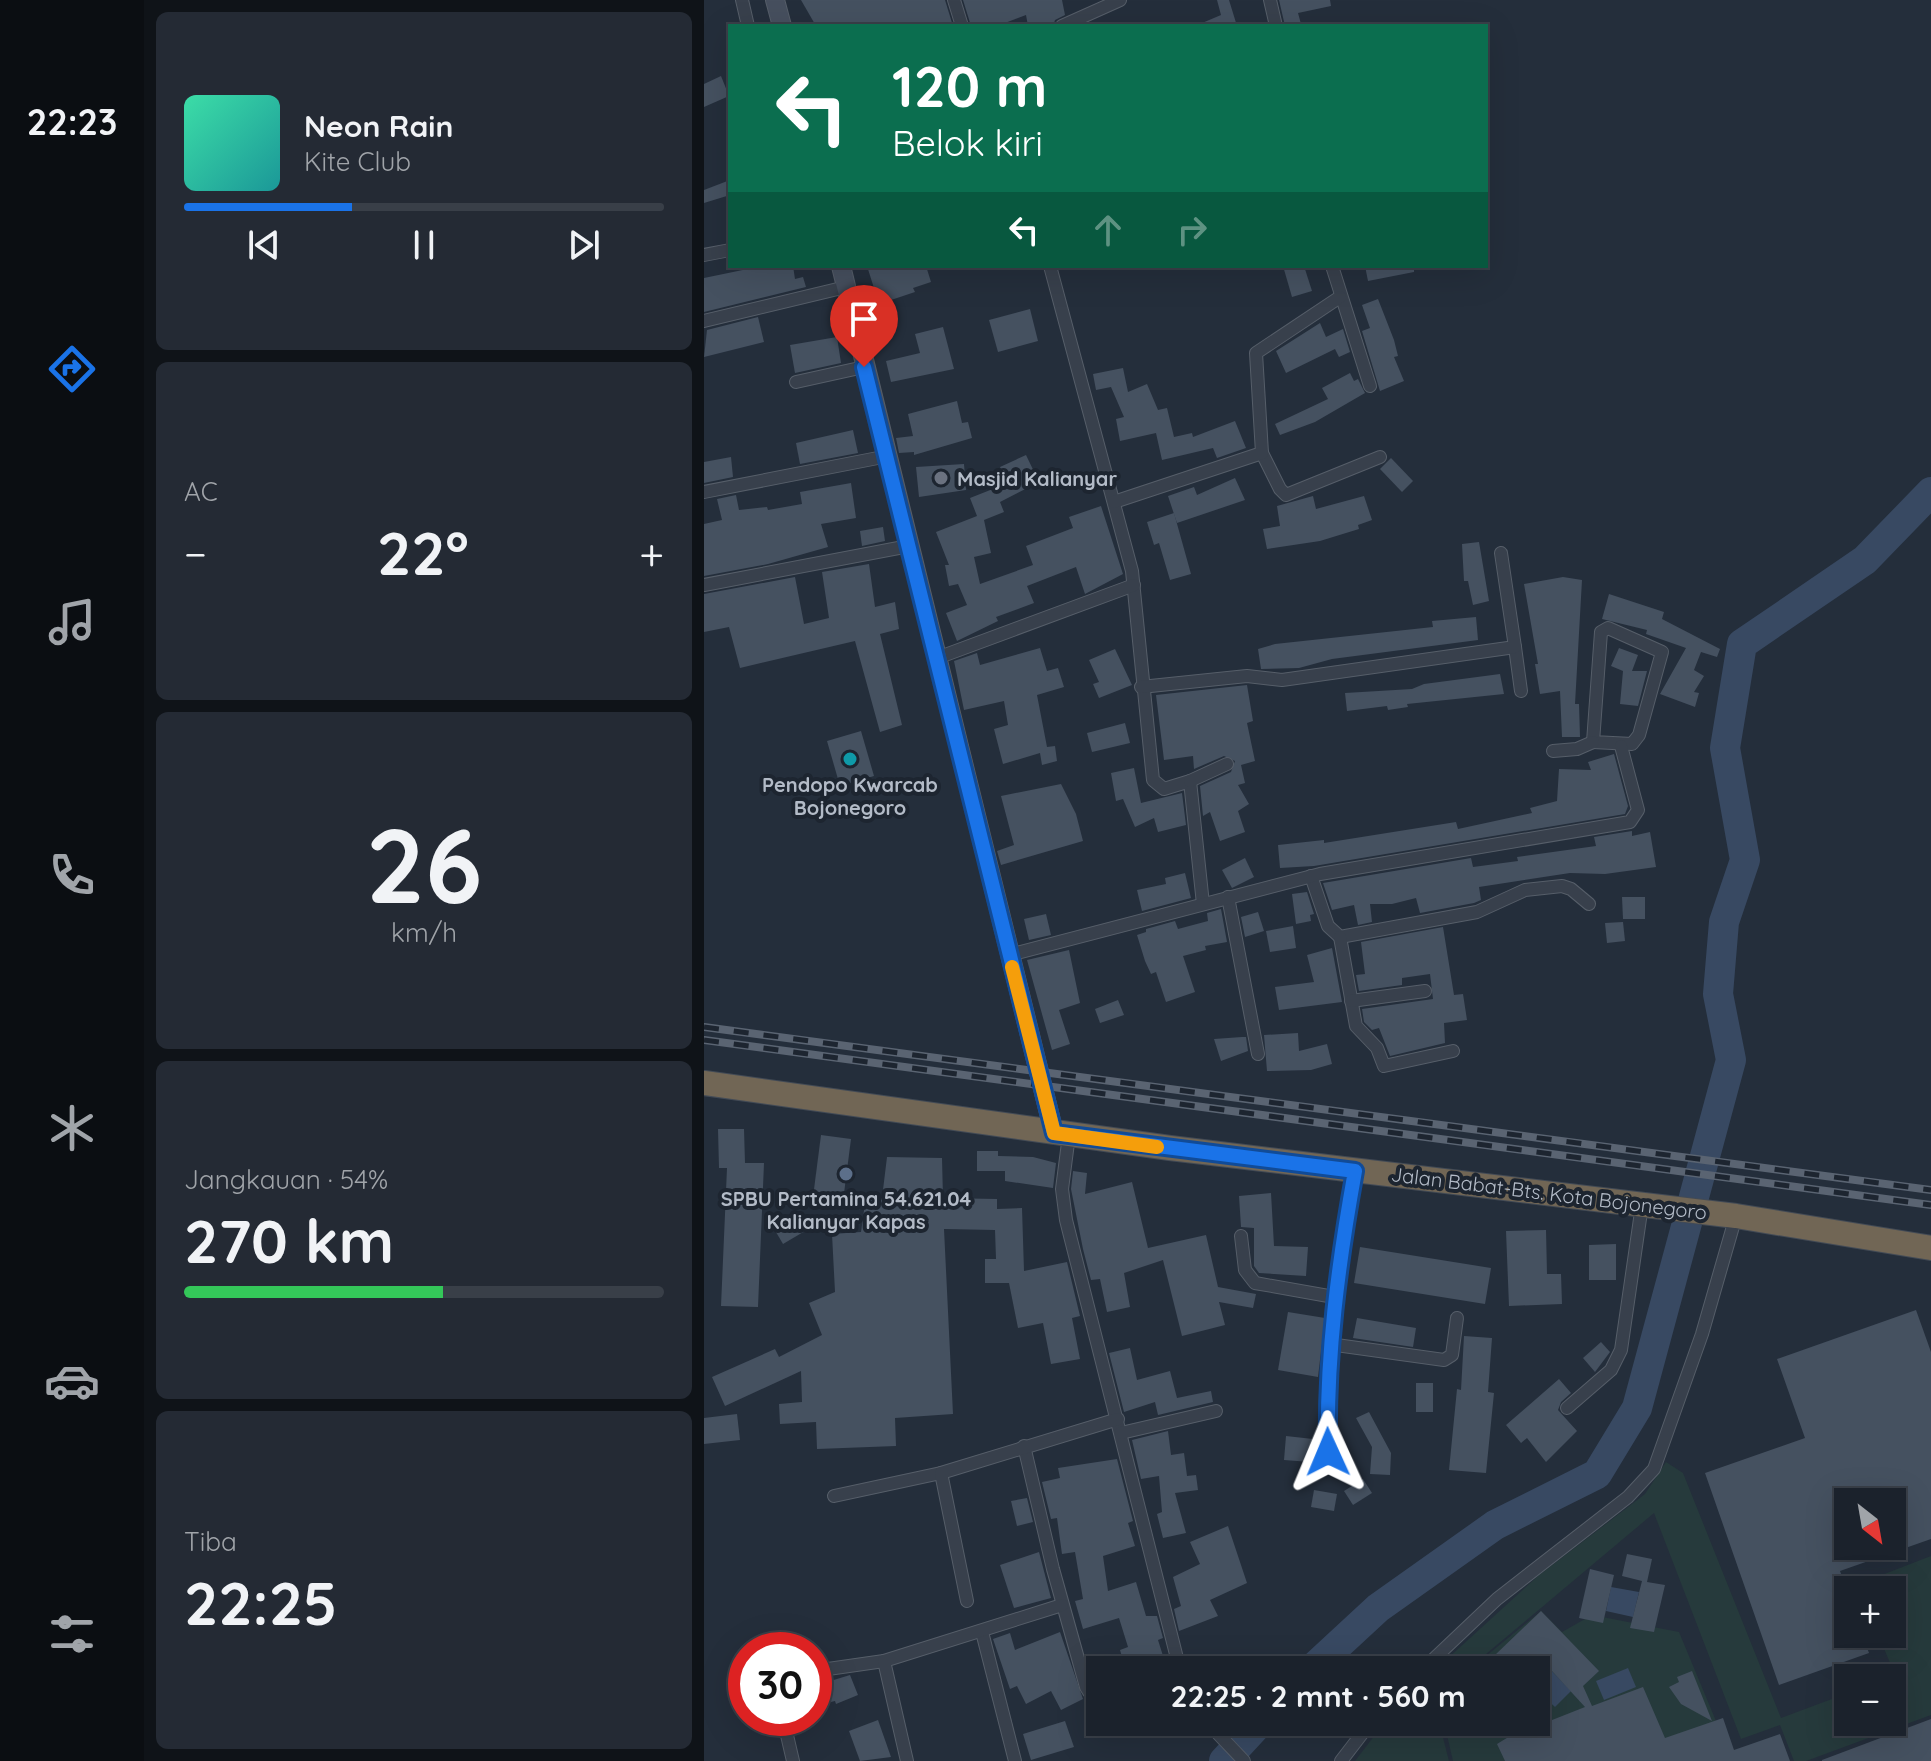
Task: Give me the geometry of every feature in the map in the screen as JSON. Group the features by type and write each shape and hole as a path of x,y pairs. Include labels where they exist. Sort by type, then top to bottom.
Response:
{"highway":[{"name":"Jalan Babat-Bts. Kota Bojonegoro","path":"704,1083 1062,1134 1728,1215 1931,1248"}],"street":[{"path":"742,0 748,24"},
{"path":"954,0 961,24"},
{"path":"1066,24 1120,0"},
{"path":"1270,0 1276,24"},
{"path":"779,1 782,24"},
{"path":"704,255 728,250"},
{"path":"841,268 837,289 864,367 888,456 1009,955 1062,1134 1062,1189 1066,1220 1176,1656"},
{"path":"1051,268 1134,585 1141,687 1156,786 1164,789 1190,781 1227,764"},
{"path":"1333,268 1370,386"},
{"path":"704,321 837,289"},
{"path":"1340,297 1256,353 1262,453 1286,495 1380,457"},
{"path":"796,382 864,367"},
{"path":"1114,502 1262,453"},
{"path":"704,492 888,456"},
{"path":"704,585 909,546"},
{"path":"1501,553 1521,691"},
{"path":"937,658 1134,585"},
{"path":"1553,751 1577,749 1593,742 1621,746 1632,744 1639,735 1662,652 1608,628 1601,632 1593,742"},
{"path":"1141,687 1247,676 1282,680 1515,647"},
{"path":"1009,955 1311,876 1630,822 1638,810 1621,746"},
{"path":"1190,781 1203,904"},
{"path":"1311,876 1328,926 1340,937 1358,1032 1374,1044 1386,1067 1453,1051"},
{"path":"1340,937 1477,912 1525,890 1562,886 1571,889 1589,904"},
{"path":"1228,897 1258,1054"},
{"path":"1351,1001 1425,991"},
{"path":"1328,1452 1329,1344 1355,1171"},
{"path":"1567,1408 1611,1370 1621,1350 1653,1206"},
{"path":"1437,1656 1497,1599 1628,1497 1654,1469 1702,1334 1728,1215"},
{"path":"1241,1236 1245,1270 1255,1283 1334,1297"},
{"path":"1329,1344 1444,1360 1452,1355 1457,1318"},
{"path":"1121,1433 1216,1411"},
{"path":"834,1496 941,1473 1118,1419"},
{"path":"1024,1446 1062,1605 1086,1687"},
{"path":"941,1473 967,1601"},
{"path":"832,1668 884,1661 1062,1605"},
{"path":"982,1632 1015,1761"},
{"path":"884,1661 907,1761"},
{"path":"787,1736 793,1761"},
{"path":"1220,1736 1244,1761"},
{"path":"1341,1761 1360,1736"}],"green space":[{"path":"1666,1462 1683,1473 1781,1718 1834,1698 1834,1736 1874,1736 1806,1761 1794,1761 1780,1725 1741,1739 1654,1513 1484,1656 1450,1656 1538,1576 1645,1494"},
{"path":"1931,1556 1931,1715 1906,1724 1906,1664 1890,1664 1884,1648 1906,1648 1906,1576 1879,1576"},
{"path":"1541,1611 1562,1632 1592,1615 1679,1632 1716,1721 1658,1761 1453,1761 1447,1736 1550,1736 1550,1656 1486,1656"},
{"path":"1374,1736 1443,1736 1449,1761 1355,1761"}],"water":[{"path":"1611,1587 1639,1592 1633,1617 1606,1611"},
{"path":"1628,1668 1636,1687 1604,1700 1596,1681"},
{"path":"1550,1669 1571,1691 1555,1707 1550,1702"}],"building":[{"path":"801,0 945,0 952,24 815,24"},
{"path":"963,0 1062,0 1065,15 1054,24 1028,24 1026,15 1002,24 970,24"},
{"path":"1217,0 1229,0 1236,24 1200,24 1221,15"},
{"path":"1279,0 1330,0 1331,6 1298,13 1301,24 1285,24"},
{"path":"721,76 728,96 704,107 704,84"},
{"path":"728,181 728,196 704,203 704,190"},
{"path":"752,268 793,268 795,279 803,277 806,287 704,312 704,278"},
{"path":"868,268 927,268 931,282 913,288 915,292 879,304"},
{"path":"1284,268 1305,268 1312,291 1292,297"},
{"path":"1365,268 1414,268 1414,272 1368,281"},
{"path":"1378,299 1394,340 1398,356 1394,357 1404,381 1380,391 1362,331 1370,328 1362,305"},
{"path":"1030,309 1038,341 998,352 989,320"},
{"path":"758,317 764,342 704,357 707,330"},
{"path":"1320,323 1326,337 1343,329 1350,352 1339,357 1335,349 1286,373 1276,351"},
{"path":"943,327 954,369 891,382 886,361 920,353 915,334"},
{"path":"837,337 841,363 795,373 790,345"},
{"path":"1123,368 1128,392 1147,384 1158,410 1167,408 1174,437 1192,433 1193,437 1235,421 1246,448 1217,458 1213,448 1162,460 1156,433 1120,441 1116,419 1124,417 1111,387 1096,390 1093,374"},
{"path":"1350,373 1354,381 1358,379 1365,393 1315,422 1280,435 1275,424 1328,399 1322,388"},
{"path":"957,401 962,423 968,422 972,438 914,455 914,452 899,453 896,438 913,436 908,414"},
{"path":"853,430 858,453 800,464 796,443"},
{"path":"1026,455 1039,482 1000,502 1004,512 984,520 991,553 974,557 980,584 1033,565 1026,546 1073,528 1069,517 1101,506 1123,574 1085,594 1076,567 1027,586 1034,603 996,617 998,621 957,641 946,613 967,605 958,584 949,586 945,565 949,565 936,532 977,516 970,498 1008,483 1000,467"},
{"path":"731,457 733,477 704,483 704,462"},
{"path":"1391,458 1413,481 1402,492 1380,469"},
{"name":"Masjid Kalianyar","path":"964,464 966,490 919,497 916,467"},
{"path":"1235,478 1245,500 1177,523 1168,496 1194,487 1197,495"},
{"path":"851,483 856,518 821,524 828,547 768,564 704,576 704,524 722,520 717,499 736,495 739,510 767,507 768,510 802,504 800,492"},
{"path":"1313,496 1316,509 1364,496 1372,520 1358,525 1359,529 1320,541 1267,549 1263,529 1280,526 1277,506"},
{"path":"1174,513 1191,574 1170,580 1159,543 1154,545 1147,522"},
{"path":"883,527 885,541 862,546 860,531"},
{"path":"1479,542 1489,601 1473,605 1468,581 1464,581 1462,544"},
{"path":"869,564 875,607 895,602 899,629 880,634 902,725 880,732 855,641 740,668 729,627 704,632 704,594 795,577 804,624 829,618 822,572"},
{"path":"1563,577 1582,580 1575,704 1579,704 1580,737 1562,737 1560,691 1540,694 1524,584"},
{"path":"1609,594 1664,612 1662,619 1720,649 1717,657 1701,652 1694,670 1704,676 1694,692 1699,693 1695,707 1660,694 1686,648 1646,634 1647,630 1602,619"},
{"path":"1476,617 1478,640 1332,659 1299,668 1261,669 1258,649 1275,644 1433,627 1432,621"},
{"path":"1040,648 1047,671 1058,668 1064,687 1037,695 1047,747 1055,746 1057,761 1042,765 1040,753 1003,764 994,729 1008,725 1004,701 964,710 954,661 977,653 980,665"},
{"path":"1619,648 1638,655 1632,671 1647,671 1638,706 1620,704 1623,671 1611,666"},
{"path":"1115,649 1132,685 1099,698 1093,684 1099,682 1089,660"},
{"path":"1500,674 1504,694 1407,704 1408,707 1388,710 1387,706 1347,711 1345,693 1412,689 1424,684"},
{"path":"1247,685 1253,721 1247,723 1255,761 1241,765 1245,783 1238,785 1249,804 1238,811 1245,832 1220,841 1210,812 1203,816 1200,786 1231,772 1235,761 1224,756 1194,769 1193,756 1164,760 1156,695"},
{"path":"1125,723 1130,743 1092,752 1087,733"},
{"name":"Pendopo Kwarcab Bojonegoro","path":"861,731 874,776 840,786 827,741"},
{"path":"1614,754 1628,806 1625,814 1314,866 1280,868 1278,845 1324,840 1324,843 1456,822 1458,829 1532,813 1530,808 1557,801 1559,769 1591,770 1588,762"},
{"path":"1134,768 1141,803 1182,793 1186,825 1158,832 1154,818 1135,827 1123,799 1116,801 1111,773"},
{"path":"1061,784 1076,814 1083,841 1001,865 997,851 1014,845 1001,796"},
{"path":"1632,831 1632,836 1650,832 1656,867 1605,874 1570,873 1479,887 1481,900 1420,913 1416,898 1392,904 1370,904 1372,922 1358,925 1354,905 1332,910 1323,883 1471,858 1473,867 1518,861 1517,857 1596,846 1594,837"},
{"path":"1245,858 1254,877 1232,888 1222,870"},
{"path":"1185,873 1191,898 1142,911 1137,890 1166,884 1165,878"},
{"path":"1307,892 1314,914 1310,915 1311,921 1296,924 1292,894"},
{"path":"1622,897 1645,897 1645,919 1623,919"},
{"path":"1221,909 1227,942 1205,946 1206,950 1183,956 1195,992 1166,1002 1156,972 1151,974 1145,961 1137,935 1146,932 1146,929 1175,921 1178,929 1208,921 1207,913"},
{"path":"1258,912 1264,931 1245,937 1241,917"},
{"path":"1046,914 1051,935 1029,940 1024,919"},
{"path":"1623,922 1625,941 1607,943 1605,923"},
{"path":"1293,926 1296,948 1270,952 1266,931"},
{"path":"1443,927 1454,995 1463,994 1467,1020 1444,1023 1445,1043 1390,1056 1379,1028 1372,1030 1364,1022 1362,1009 1433,999 1430,974 1402,978 1402,985 1359,991 1356,975 1365,974 1361,942"},
{"path":"1332,948 1342,1002 1279,1010 1275,987 1314,982 1307,955"},
{"path":"1069,950 1080,1003 1059,1010 1070,1044 1052,1050 1027,960"},
{"path":"1118,1000 1124,1015 1100,1023 1095,1009"},
{"path":"1298,1033 1299,1051 1327,1044 1332,1064 1311,1070 1267,1071 1264,1035"},
{"path":"1246,1037 1248,1051 1221,1061 1214,1039"},
{"path":"718,1129 744,1129 745,1163 764,1163 758,1307 721,1306 727,1168 719,1168"},
{"path":"821,1135 851,1139 843,1201 813,1197"},
{"path":"977,1151 998,1151 998,1156 1033,1157 1056,1163 1053,1188 1005,1181 1005,1171 977,1171"},
{"path":"887,1157 942,1158 943,1198 997,1199 997,1209 1022,1208 1024,1271 1067,1262 1080,1316 1072,1318 1080,1359 1051,1364 1043,1323 1018,1328 1009,1283 985,1283 985,1259 996,1259 995,1230 944,1229 953,1414 895,1418 896,1446 817,1449 816,1422 780,1424 779,1404 802,1402 801,1371 725,1406 712,1377 775,1349 779,1357 822,1335 809,1303 835,1292 832,1234 861,1232 866,1196 882,1198"},
{"path":"1073,1171 1087,1173 1085,1194 1132,1182 1148,1248 1206,1235 1218,1287 1256,1294 1253,1308 1219,1302 1225,1325 1182,1336 1163,1260 1124,1273 1130,1307 1107,1312 1100,1279 1091,1280 1083,1249 1071,1189"},
{"path":"1271,1193 1274,1246 1308,1247 1306,1276 1259,1273 1254,1266 1254,1228 1241,1227 1239,1196"},
{"path":"796,1215 805,1231 783,1244 773,1227"},
{"path":"1546,1230 1547,1274 1561,1274 1562,1304 1509,1306 1506,1231"},
{"path":"1616,1244 1616,1280 1589,1280 1589,1245"},
{"path":"1360,1247 1491,1268 1485,1304 1354,1283"},
{"path":"1916,1310 1931,1352 1931,1539 1906,1548 1906,1488 1834,1488 1834,1560 1871,1560 1840,1571 1842,1576 1834,1576 1834,1648 1867,1648 1869,1653 1779,1685 1705,1473 1805,1438 1777,1359"},
{"path":"1288,1312 1325,1318 1318,1377 1278,1370"},
{"path":"1357,1318 1416,1328 1413,1347 1353,1338"},
{"path":"1464,1336 1492,1338 1488,1392 1494,1393 1486,1473 1449,1470 1457,1389 1461,1390"},
{"path":"1601,1342 1610,1352 1595,1372 1583,1358"},
{"path":"1130,1348 1137,1380 1170,1371 1177,1398 1211,1391 1213,1402 1158,1415 1155,1402 1124,1412 1109,1353"},
{"path":"1559,1379 1571,1393 1561,1402 1558,1410 1577,1431 1546,1462 1527,1438 1521,1443 1506,1425"},
{"path":"1416,1383 1433,1383 1433,1412 1416,1412"},
{"path":"1369,1412 1391,1453 1390,1475 1370,1474 1372,1447 1356,1418"},
{"path":"737,1414 740,1440 704,1444 704,1418"},
{"path":"1168,1431 1171,1455 1184,1453 1187,1476 1196,1475 1198,1490 1175,1493 1186,1533 1163,1538 1157,1514 1162,1512 1159,1476 1141,1479 1132,1440"},
{"path":"1286,1436 1313,1439 1310,1462 1284,1460"},
{"path":"1117,1459 1133,1521 1128,1523 1135,1546 1103,1556 1108,1591 1136,1582 1146,1616 1157,1616 1163,1638 1158,1640 1163,1656 1122,1656 1120,1650 1128,1647 1119,1618 1083,1629 1075,1601 1083,1599 1075,1552 1062,1554 1057,1518 1051,1519 1042,1482 1060,1478 1058,1468"},
{"path":"1363,1479 1372,1493 1353,1505 1344,1491"},
{"path":"1314,1490 1337,1494 1334,1511 1311,1507"},
{"path":"1027,1498 1033,1522 1017,1526 1011,1501"},
{"path":"1228,1526 1247,1583 1210,1600 1218,1616 1179,1631 1174,1609 1181,1606 1173,1577 1200,1564 1190,1542"},
{"path":"1039,1552 1051,1598 1014,1608 1000,1565"},
{"path":"1627,1554 1652,1559 1647,1582 1665,1585 1654,1632 1630,1628 1642,1581 1622,1576"},
{"path":"1590,1569 1614,1575 1603,1623 1579,1618"},
{"path":"1541,1611 1599,1671 1583,1686 1592,1706 1643,1687 1665,1738 1723,1718 1734,1750 1780,1734 1790,1761 1505,1761 1497,1744 1510,1736 1550,1736 1550,1721 1585,1707 1550,1669 1550,1656 1495,1655"},
{"path":"1060,1632 1083,1699 1061,1710 1051,1691 1026,1704 1017,1686 1010,1689 993,1639 1010,1633 1015,1650"},
{"path":"1692,1671 1712,1721 1681,1704 1669,1687 1679,1682 1677,1677"},
{"path":"850,1675 858,1695 836,1704 832,1702 832,1680"},
{"path":"1931,1719 1931,1761 1822,1761 1886,1736 1906,1736 1906,1728"},
{"path":"878,1720 891,1757 860,1761 849,1731"},
{"path":"1065,1721 1074,1747 1031,1760 1023,1734"}],"waterway":[{"path":"1326,1656 1378,1608 1495,1525 1597,1474 1637,1408 1731,1060 1718,994 1724,922 1745,860 1725,748 1742,644 1865,560 1931,492"},
{"path":"1224,1761 1247,1736"}],"railway":[{"path":"704,1027 1931,1190"},
{"path":"704,1040 1931,1205"}],"slow traffic":[{"path":"1012,967 1054,1133 1157,1147"}],"place":[{"name":"Masjid Kalianyar","path":"941,478"},
{"name":"Pendopo Kwarcab Bojonegoro","path":"850,759"},
{"name":"SPBU Pertamina 54.621.04 Kalianyar Kapas","path":"846,1174"}],"route":[{"path":"864,367 1054,1133 1355,1171 1331,1320 1326,1376 1328,1452"}]}
